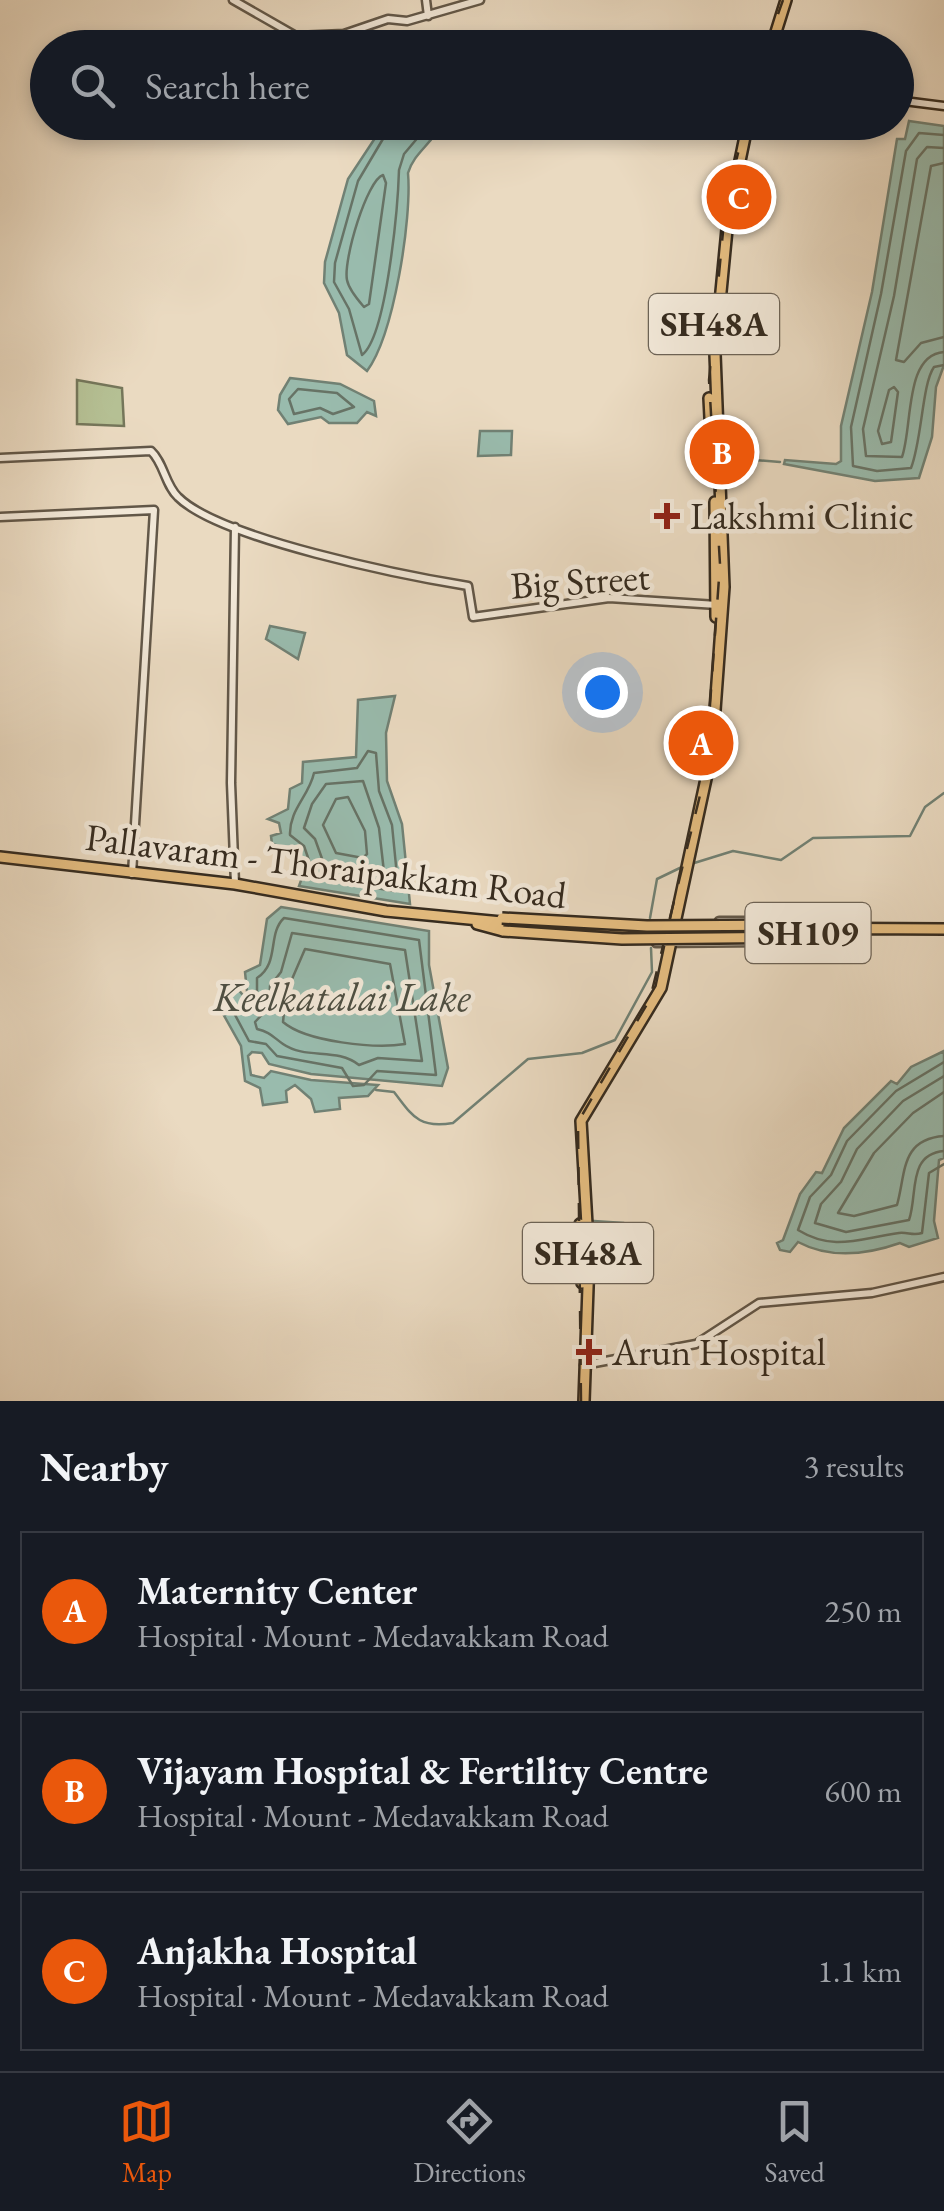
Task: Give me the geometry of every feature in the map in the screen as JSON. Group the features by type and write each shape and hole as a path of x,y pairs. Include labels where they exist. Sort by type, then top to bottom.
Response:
{"main road":[{"path":"775,30 785,0"},
{"name":"SH48A","path":"582,1401 588,1259 581,1121 654,1004 712,751 719,605 708,410 726,219 743,140"},
{"name":"Pallavaram - Thoraipakkam Road","path":"0,859 236,884 412,915"},
{"name":"Pallavaram - Thoraipakkam Road","path":"132,873 475,921 670,933 944,931"},
{"path":"488,923 502,918 632,926 827,925 869,931"},
{"path":"475,921 503,931 622,939 809,937 869,931"}],"street":[{"path":"233,0 286,30"},
{"path":"426,0 428,16"},
{"path":"357,30 388,19 428,16 480,0"},
{"path":"914,102 944,106"},
{"path":"0,458 137,450 156,455 177,497 236,527 236,884"},
{"path":"0,517 154,510 132,873"},
{"name":"Big Street","path":"236,527 354,563 468,586 472,617 609,598 719,605"},
{"path":"827,925 670,933 526,937 501,934 488,923 507,914 670,933 810,941 830,936"},
{"path":"584,1365 696,1344 760,1304 844,1295 944,1275"}],"shaded area":[{"path":"77,380 122,388 124,426 77,424"}],"water":[{"path":"914,122 944,126 944,365 936,387 932,437 919,478 875,481 784,464 785,460 836,464 841,461 841,426 872,292 897,140 914,140"},
{"path":"374,140 431,140 408,173 407,218 393,304 377,354 367,371 347,355 339,313 324,283 325,262 348,179"},
{"path":"290,378 340,384 374,401 376,416 367,412 357,423 329,423 321,417 288,424 278,410 280,395"},
{"path":"480,431 512,431 511,455 478,456"},
{"path":"270,626 305,633 298,659 266,639"},
{"name":"Keelkatalai Lake","path":"395,696 386,733 387,781 402,824 410,904 299,886 303,875 295,850 272,844 271,836 281,833 279,823 268,819 288,809 290,789 302,783 303,762 356,757 358,700"},
{"name":"Keelkatalai Lake","path":"281,907 429,931 429,965 448,1068 442,1086 311,1074 269,1064 262,1053 252,1052 248,1056 251,1075 264,1078 271,1071 311,1080 378,1085 368,1096 339,1098 340,1109 315,1112 311,1099 295,1085 286,1091 287,1102 263,1105 260,1088 245,1081 241,1046 217,1003 227,999 228,990 236,987 248,1001 245,972 260,965 267,919"},
{"path":"944,1051 944,1158 939,1160 934,1221 938,1238 909,1247 900,1243 859,1253 821,1251 798,1242 790,1252 780,1250 777,1243 783,1240 800,1194 816,1172 822,1173 844,1128 891,1081 897,1084 911,1067"},
{"path":"594,1221 623,1223 622,1250 594,1250"}],"waterway":[{"path":"741,459 780,462"},
{"path":"691,864 733,851 781,860 813,838 910,836 925,807 944,793"},
{"path":"650,918 657,879 684,866"},
{"path":"376,1090 394,1092 424,1122 453,1123 528,1059 582,1053 615,1040 652,972 651,948"}],"railway":[{"path":"772,30 783,0"},
{"path":"581,1401 578,1122 650,999 705,775 720,564 709,380 726,200 741,140"}],"place":[{"name":"Anjakha Hospital","path":"739,197"},
{"name":"Vijayam Hospital & Fertility Centre","path":"722,452"},
{"name":"Lakshmi Clinic","path":"667,516"},
{"name":"Maternity Center","path":"701,743"},
{"name":"Arun Hospital","path":"589,1352"}]}
